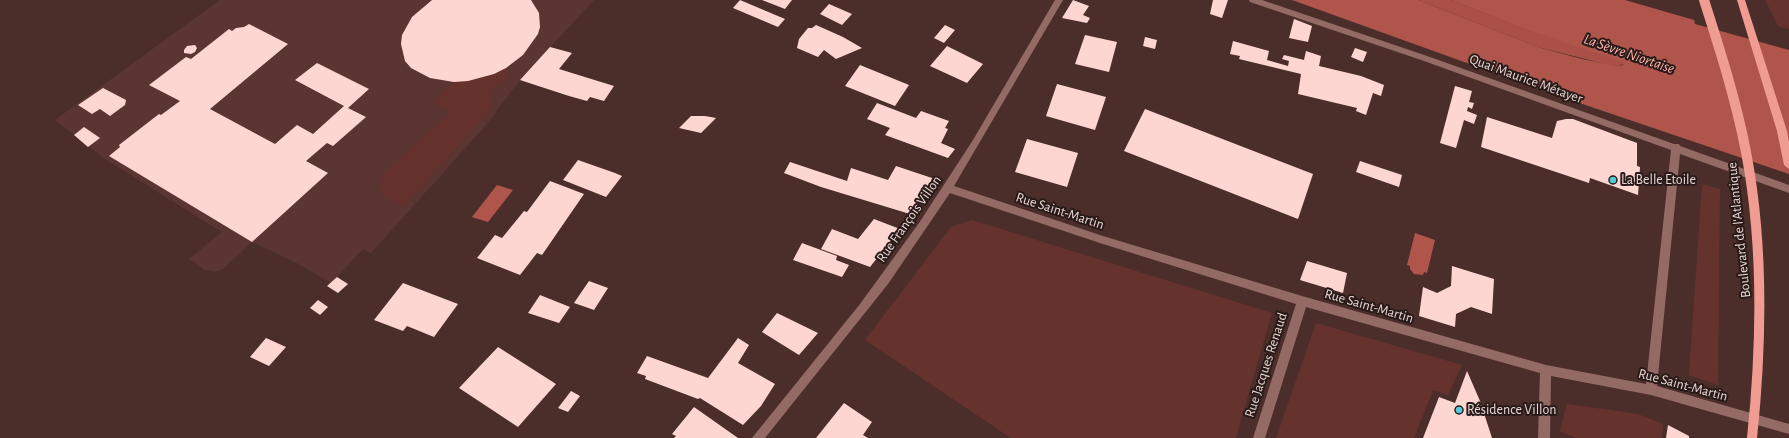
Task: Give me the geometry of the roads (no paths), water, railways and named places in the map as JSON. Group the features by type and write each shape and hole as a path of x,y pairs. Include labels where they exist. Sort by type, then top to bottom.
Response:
{"main road":[{"name":"Boulevard de l'Atlantique","path":"1704,0 1738,113 1752,185 1760,291 1757,398 1752,438"},
{"path":"1741,1 1782,131 1789,165"}],"street":[{"name":"Rue François Villon","path":"758,438 872,296 923,226 948,188 1059,0"},
{"name":"Quai Maurice Métayer","path":"1253,0 1427,59 1676,147 1789,189"},
{"path":"1651,390 1676,147"},
{"name":"Rue Saint-Martin","path":"948,188 1104,240 1302,301 1546,370 1651,390 1789,429"},
{"name":"Rue Jacques Renaud","path":"1259,438 1302,301"},
{"path":"1544,438 1546,370"}],"water":[{"name":"La Sèvre Niortaise","path":"1292,0 1418,0 1541,48 1582,59 1618,66 1623,65 1624,62 1533,32 1451,0 1625,0 1694,20 1695,24 1789,50 1789,174 1553,94"},
{"path":"497,185 513,190 488,222 472,217"},
{"path":"1415,233 1435,240 1427,273 1424,272 1423,275 1414,274 1410,269 1410,266 1407,265"}],"place":[{"name":"La Belle Etoile","path":"1613,180"},
{"name":"Résidence Villon","path":"1459,410"}]}
